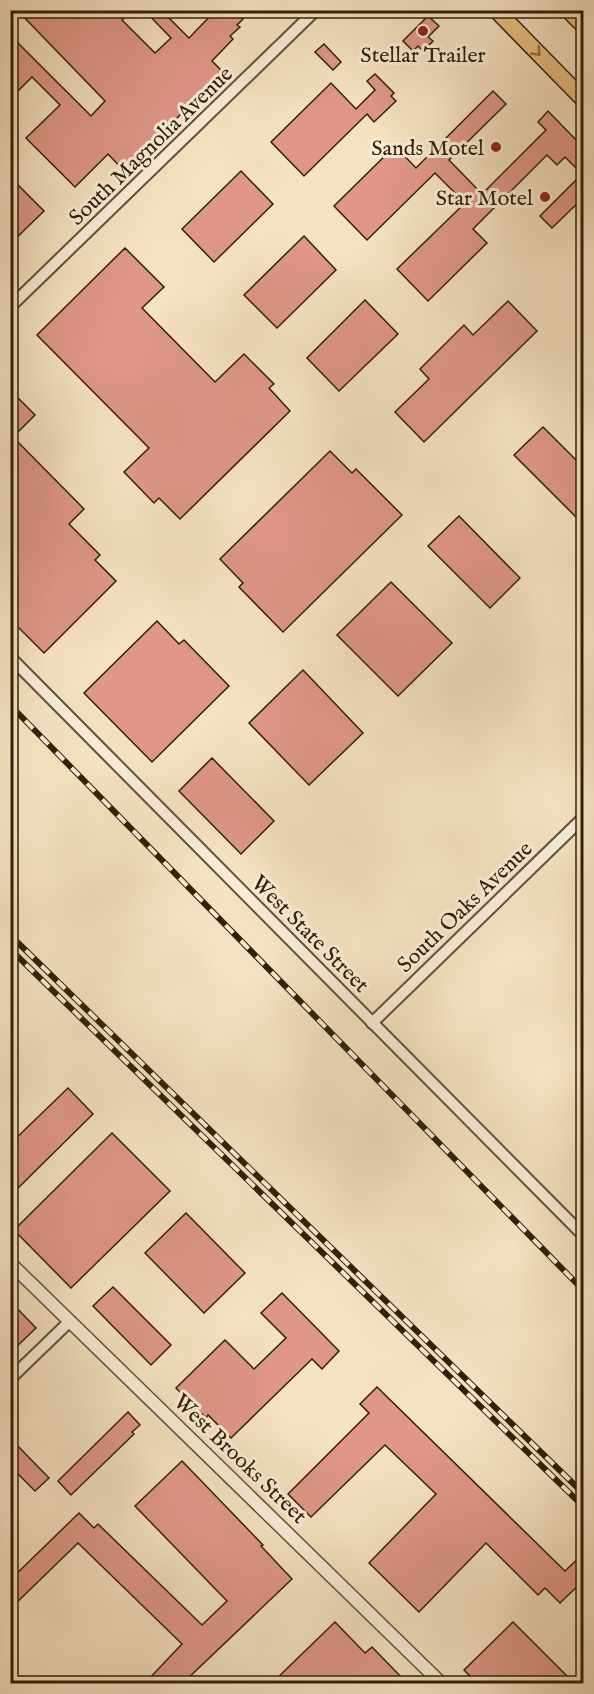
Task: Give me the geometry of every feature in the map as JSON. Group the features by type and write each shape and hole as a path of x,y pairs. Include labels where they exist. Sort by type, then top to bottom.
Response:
{"main road":[{"path":"496,10 584,100"},
{"path":"568,10 584,26"}],"street":[{"name":"South Magnolia Avenue","path":"10,307 316,10"},
{"name":"West State Street","path":"10,657 584,1236"},
{"name":"South Oaks Avenue","path":"372,1023 584,817"},
{"name":"West Brooks Street","path":"10,1263 442,1683"},
{"path":"10,1379 70,1321"}],"building":[{"path":"17,10 132,10 122,20 155,53 171,38 144,10 177,10 169,18 189,38 216,10 234,10 243,19 237,25 240,27 230,36 233,39 212,61 223,72 124,171 108,154 75,187 26,138 60,105 32,77 10,99 10,35 91,116 105,101"},
{"name":"Stellar Trailer","path":"428,16 439,26 428,37 433,41 423,51 418,46 413,51 403,41"},
{"path":"324,44 341,62 333,70 315,52"},
{"path":"375,74 394,93 391,96 396,101 374,122 367,114 304,176 271,142 331,83 356,109 375,90 367,81"},
{"path":"493,91 506,104 449,160 482,194 546,130 538,122 548,111 584,148 584,197 552,228 540,216 582,174 565,157 557,165 547,155 473,229 487,243 428,301 397,269 465,203 435,173 367,240 334,206 395,146 416,168"},
{"path":"241,171 273,204 214,262 182,229"},
{"path":"10,177 44,211 10,244"},
{"path":"304,236 336,270 277,328 244,295"},
{"path":"125,248 164,287 142,308 215,382 244,354 274,384 269,388 290,411 180,519 159,498 154,503 124,472 149,448 37,335"},
{"path":"365,300 398,334 339,391 307,358"},
{"path":"508,301 537,331 424,442 395,412 429,379 420,369 464,325 473,335"},
{"path":"10,390 35,415 13,437 84,509 69,524 100,555 95,560 116,581 44,653 10,619"},
{"path":"543,427 584,468 584,525 514,455"},
{"path":"330,451 352,473 356,469 402,515 283,632 239,587 243,583 220,559"},
{"path":"459,516 520,578 490,608 428,546"},
{"path":"391,582 452,643 398,696 337,635"},
{"path":"157,621 179,644 184,640 229,686 152,762 84,693"},
{"path":"303,670 363,733 309,785 249,723"},
{"path":"212,758 274,821 241,854 179,791"},
{"path":"68,1088 93,1114 10,1196 10,1144"},
{"path":"112,1133 170,1191 71,1288 14,1230"},
{"path":"186,1213 245,1273 204,1313 145,1253"},
{"path":"113,1287 171,1345 151,1365 93,1306"},
{"path":"282,1293 339,1351 322,1369 312,1359 231,1438 208,1415 206,1418 176,1388 225,1340 254,1369 286,1338 261,1313"},
{"path":"10,1301 36,1328 10,1353"},
{"path":"377,1387 565,1571 584,1553 584,1580 560,1603 545,1588 538,1595 486,1543 419,1612 369,1563 436,1494 385,1445 311,1517 288,1494 369,1413 360,1404"},
{"path":"128,1412 140,1425 132,1432 134,1434 71,1495 58,1481"},
{"path":"10,1438 49,1478 35,1491 10,1466"},
{"path":"182,1461 263,1545 261,1546 292,1579 183,1683 145,1683 182,1644 78,1543 10,1609 10,1580 79,1513 94,1528 98,1524 202,1625 227,1601 135,1506"},
{"path":"335,1622 365,1653 372,1647 407,1683 272,1683"},
{"path":"513,1622 574,1683 477,1683 464,1670"}],"railway":[{"path":"10,705 584,1291"},
{"path":"10,935 584,1494"},
{"path":"10,949 584,1507"}],"place":[{"name":"Stellar Trailer","path":"423,31"},
{"name":"Sands Motel","path":"496,147"},
{"name":"Star Motel","path":"545,197"}]}
